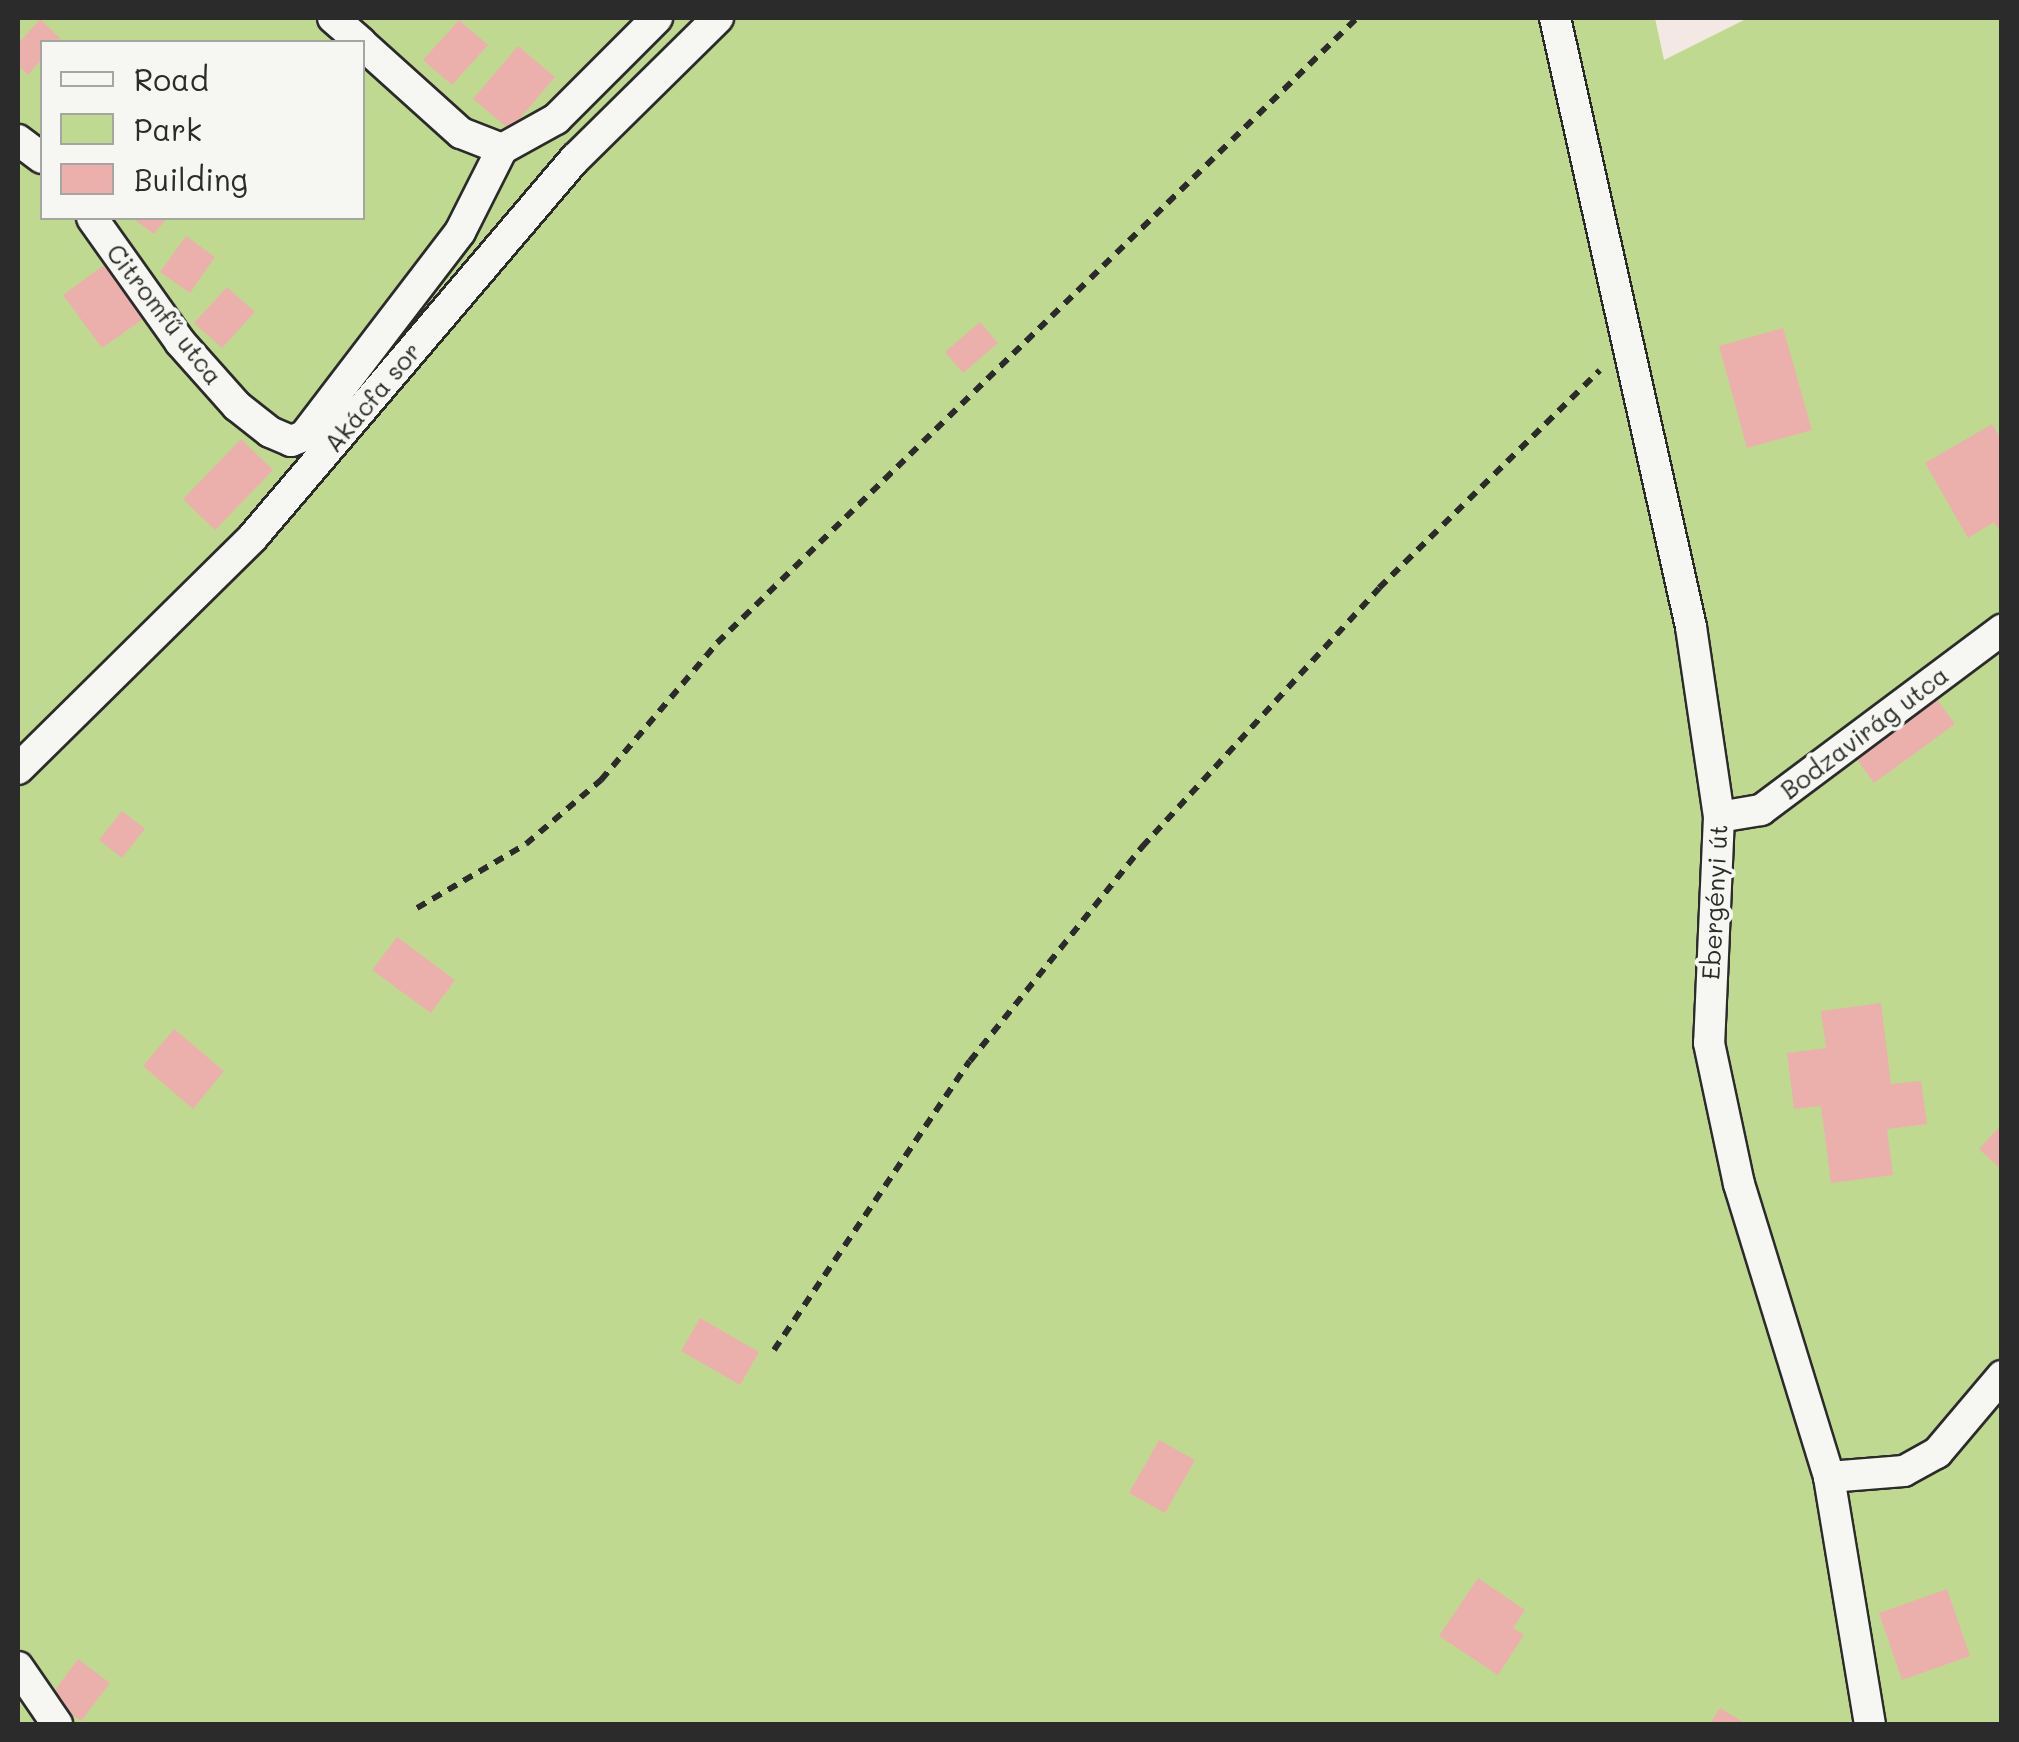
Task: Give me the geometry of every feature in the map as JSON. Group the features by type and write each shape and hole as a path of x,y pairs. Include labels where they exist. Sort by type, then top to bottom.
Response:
{"street":[{"path":"334,18 359,40"},
{"path":"365,46 461,133 502,150 556,119 657,18"},
{"name":"Akácfa sor","path":"18,769 253,537 575,159 718,18"},
{"name":"Ebergényi út","path":"1554,18 1583,170 1630,342 1678,553 1719,817 1710,1043 1739,1184 1829,1477 1870,1724"},
{"path":"18,140 40,156"},
{"name":"Citromfű utca","path":"93,220 180,342 237,406 291,441 318,426 460,232 502,150"},
{"name":"Bodzavirág utca","path":"1719,817 1761,810 2002,630"},
{"path":"1829,1477 1904,1471 1937,1453 2002,1376"},
{"path":"18,1667 57,1724"}],"path":[{"path":"417,908 526,844 600,780 718,643 1357,18"},
{"path":"774,1350 970,1060 1142,847 1379,588 1630,342"}],"green space":[{"path":"18,18 1655,18 1664,60 1748,18 2001,18 2001,1724 18,1724"}],"building":[{"path":"40,19 61,39 40,40 40,61 28,75 18,65 18,44"},
{"path":"459,20 488,45 452,85 423,60"},
{"path":"518,46 555,77 510,130 473,99"},
{"path":"135,220 165,220 154,234"},
{"path":"186,236 215,257 190,293 160,272"},
{"path":"104,265 143,319 102,348 63,295"},
{"path":"227,287 255,312 222,348 194,323"},
{"path":"980,322 998,343 963,373 945,352"},
{"path":"1783,328 1812,430 1747,448 1719,346"},
{"path":"1992,424 2002,441 2002,535 1994,522 1968,538 1925,463"},
{"path":"241,439 273,470 215,530 183,499"},
{"path":"1932,693 1955,724 1874,783 1851,751"},
{"path":"122,811 145,829 122,858 99,840"},
{"path":"397,937 455,980 431,1013 372,970"},
{"path":"1881,1003 1891,1084 1921,1081 1927,1124 1887,1129 1893,1175 1831,1183 1821,1106 1794,1109 1787,1053 1826,1048 1821,1011"},
{"path":"174,1029 224,1071 193,1109 143,1066"},
{"path":"2002,1124 2002,1170 1979,1149"},
{"path":"700,1318 759,1352 740,1385 681,1351"},
{"path":"1159,1440 1195,1460 1165,1513 1129,1493"},
{"path":"1478,1578 1525,1610 1513,1628 1524,1635 1498,1675 1439,1636"},
{"path":"1947,1589 1970,1656 1902,1680 1879,1613"},
{"path":"78,1659 110,1683 81,1721 49,1698"},
{"path":"1720,1708 1746,1724 1710,1724"}]}
